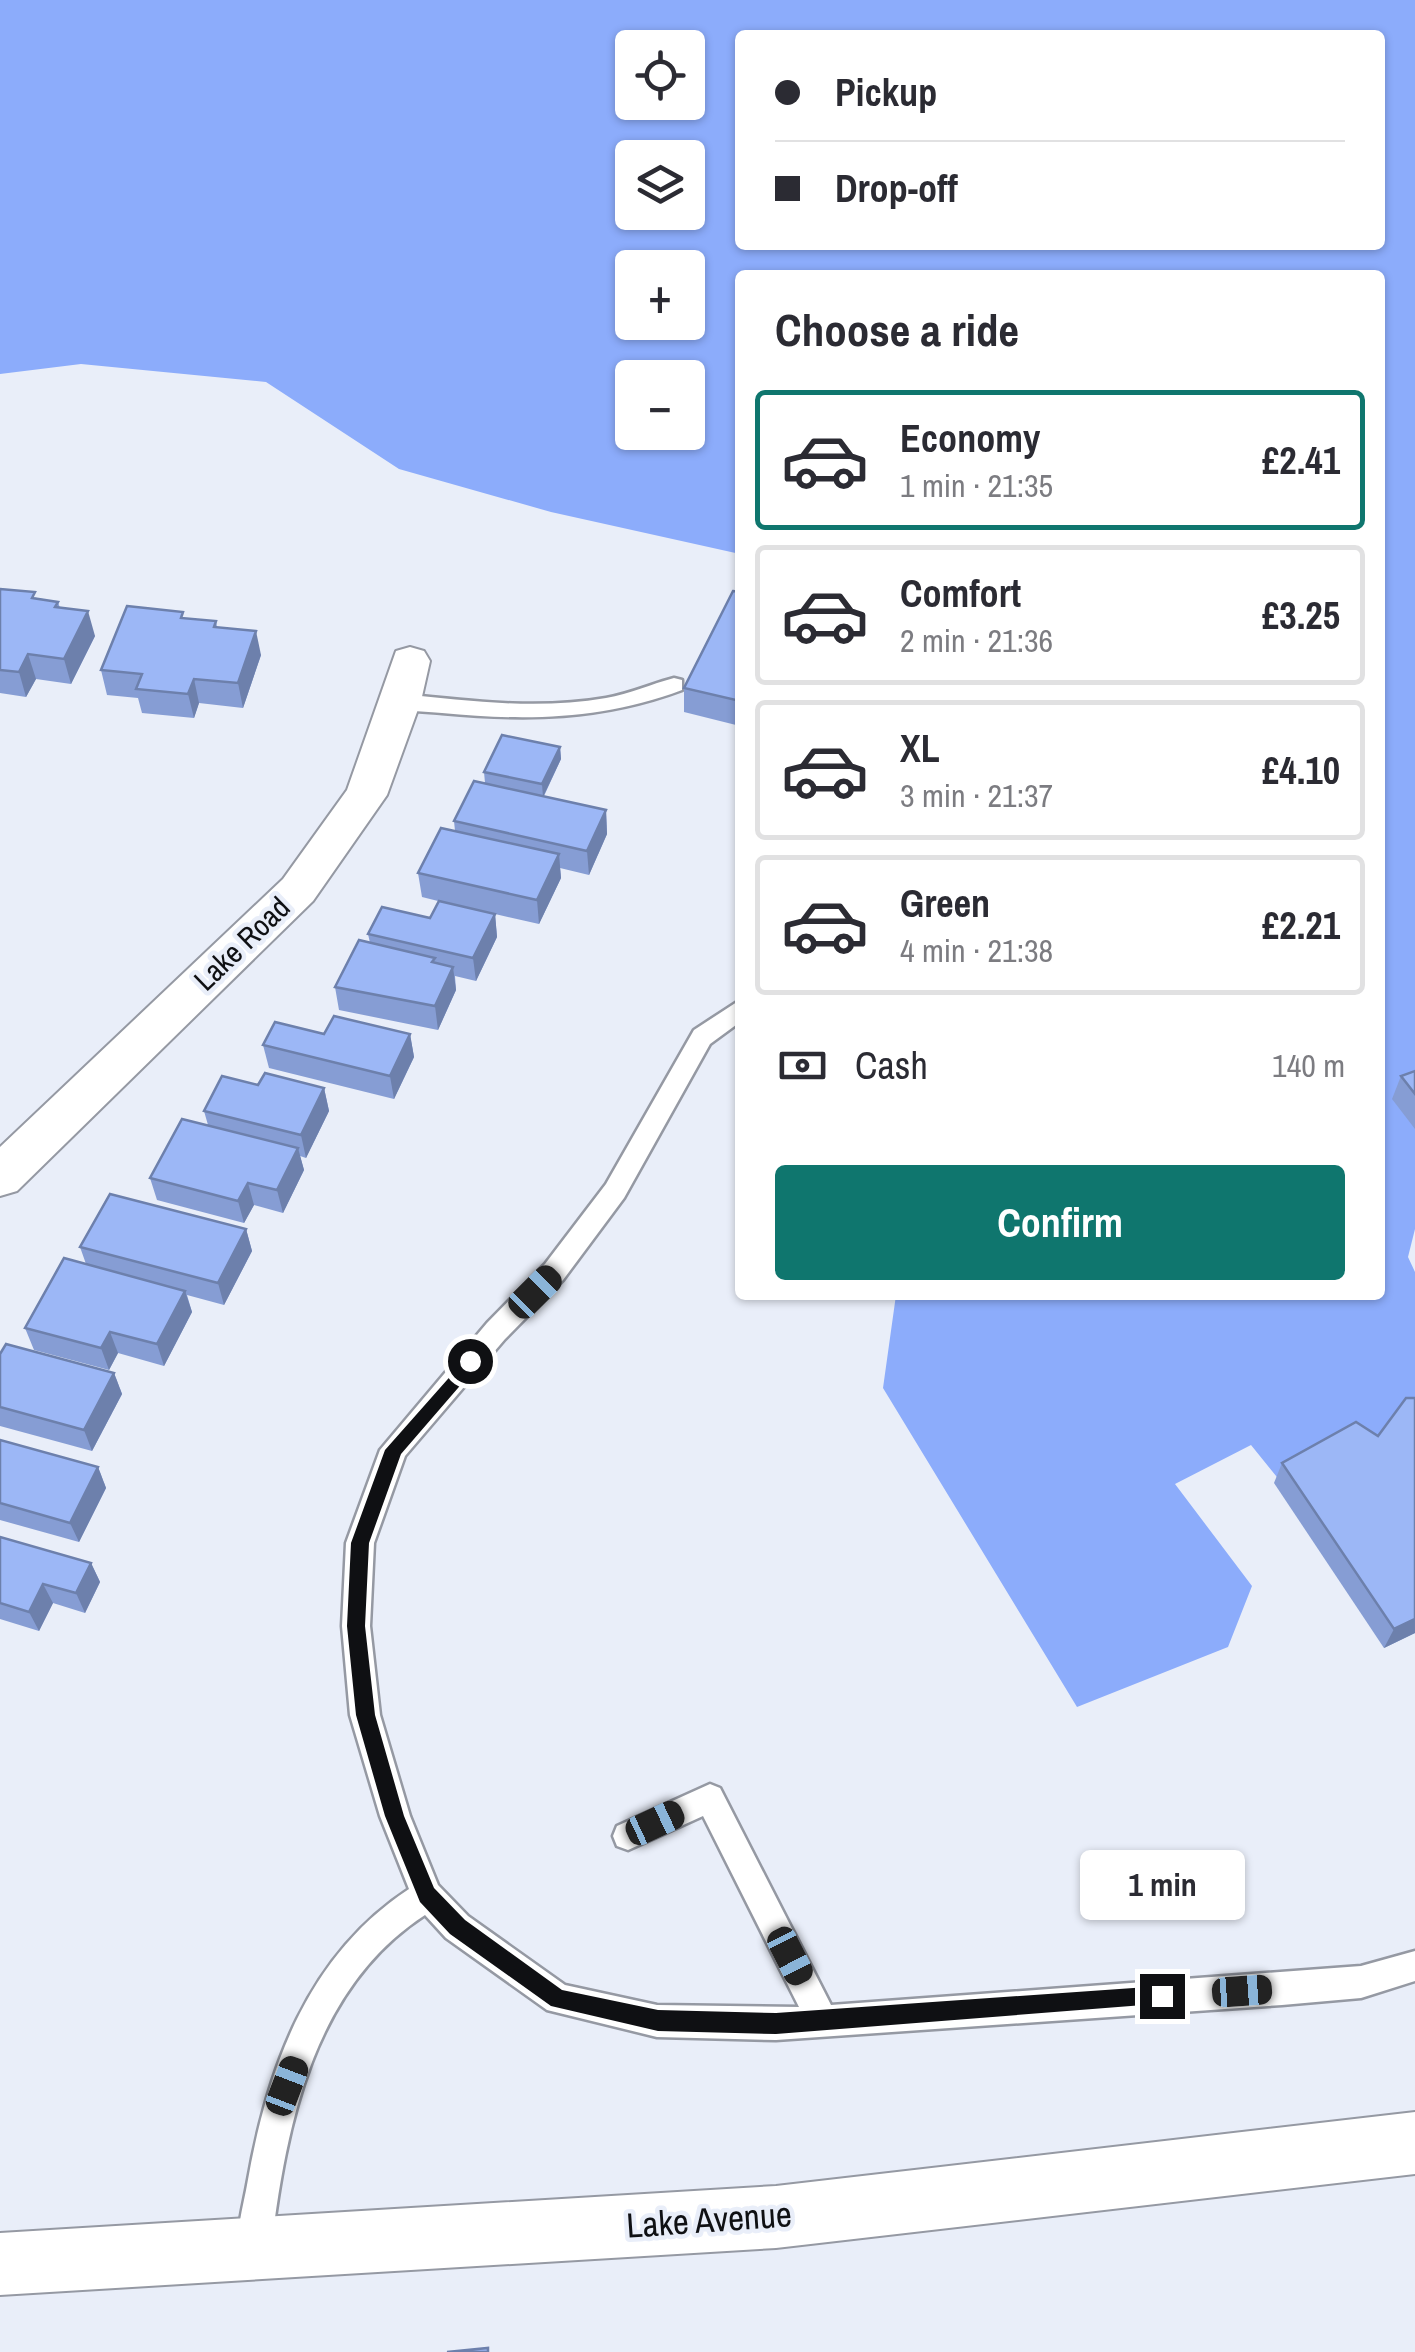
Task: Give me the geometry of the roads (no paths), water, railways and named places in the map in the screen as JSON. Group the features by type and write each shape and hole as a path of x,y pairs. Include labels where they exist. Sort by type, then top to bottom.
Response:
{"street":[{"name":"Lake Road","path":"0,1178 298,890 366,795 405,681"},
{"name":"Lake Avenue","path":"0,2264 776,2217 1415,2143"}],"lane":[{"path":"405,681 552,714 603,708 674,685"},
{"path":"735,1013 702,1037 615,1190 554,1272 496,1331 394,1450 360,1543 356,1626 365,1715 394,1816 427,1895 458,1927 558,1999 658,2020 822,2020 1361,1982 1415,1966"},
{"path":"628,1836 710,1798 822,2020"},
{"path":"254,2249 263,2174 287,2086 319,2003 372,1934 427,1895"}],"water":[{"path":"0,0 1415,0 1415,1229 1408,1257 1415,1272 1415,1490 1332,1545 1251,1445 1175,1484 1252,1586 1228,1647 1077,1707 883,1388 895,1300 1385,1300 1385,270 735,270 735,553 551,512 399,469 266,382 81,364 0,374"}]}
